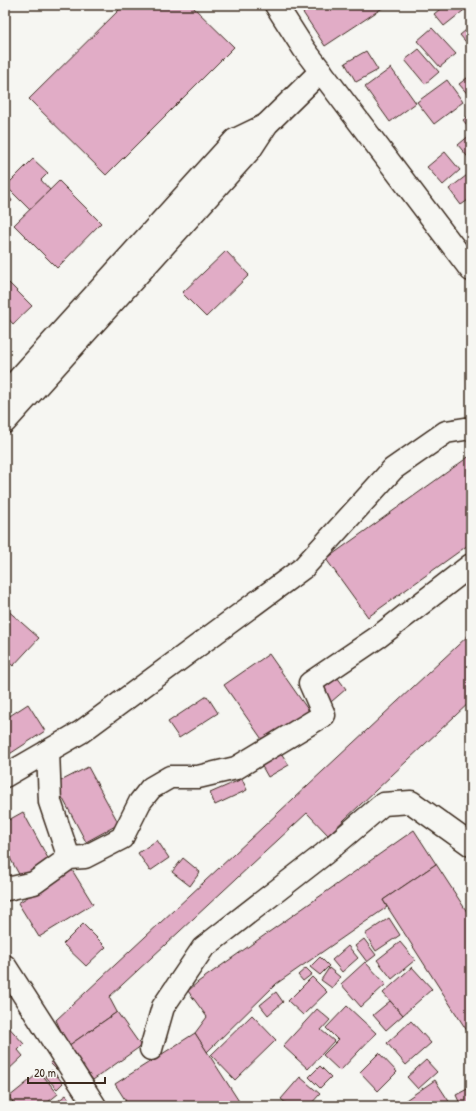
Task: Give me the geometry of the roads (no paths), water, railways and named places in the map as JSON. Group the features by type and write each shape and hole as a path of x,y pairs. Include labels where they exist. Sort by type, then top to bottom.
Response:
{"street":[{"path":"276,5 304,49 471,270"},
{"path":"5,394 250,150 268,124 321,71"},
{"path":"5,422 135,264"},
{"path":"5,776 81,732 303,568 393,469 446,432 471,428"},
{"path":"5,886 7,889 34,883 69,858 85,857 122,838 140,802 152,788 170,777 198,777 236,768 324,715 310,683 378,637 471,565"},
{"path":"48,752 50,802 69,858"},
{"path":"151,1049 163,1007 203,948 324,854 383,804 411,802 471,845"},
{"path":"5,966 95,1106"}]}
